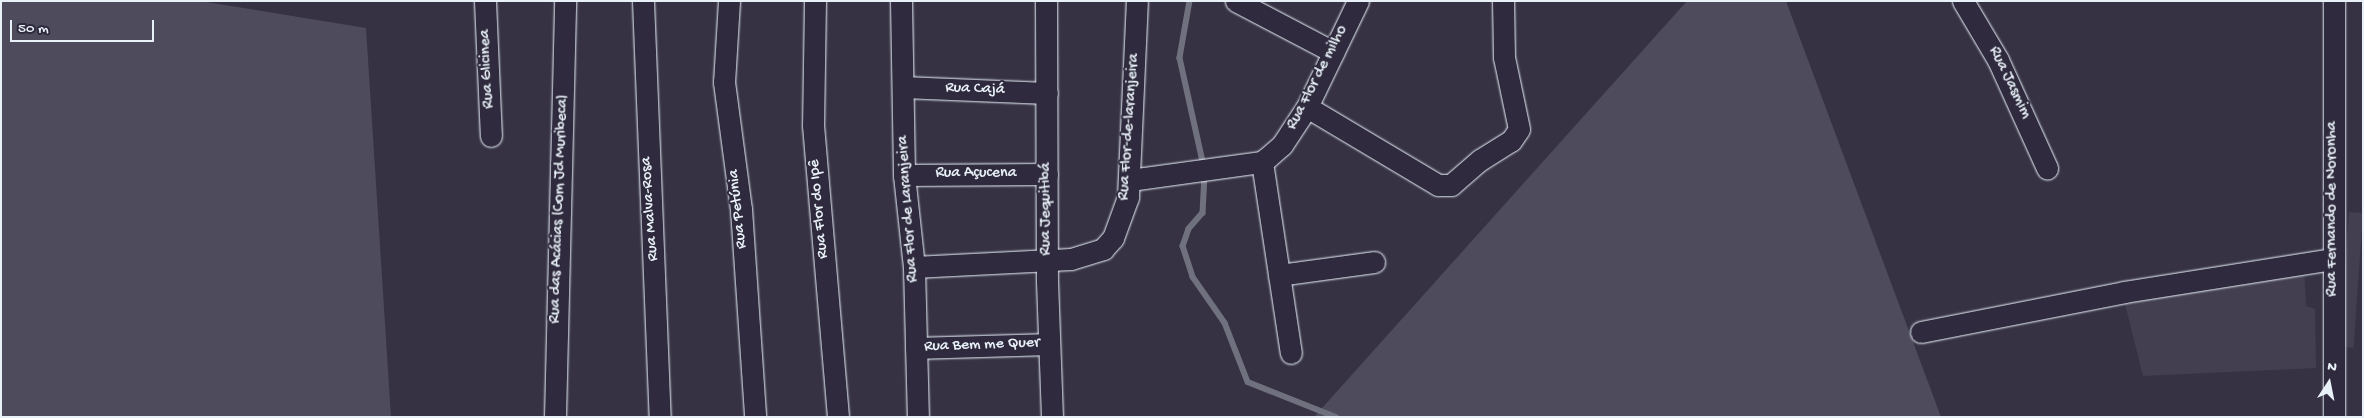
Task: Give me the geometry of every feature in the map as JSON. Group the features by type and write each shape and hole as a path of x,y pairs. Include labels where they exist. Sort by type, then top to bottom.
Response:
{"street":[{"name":"Rua Glicinea","path":"485,1 491,136"},
{"name":"Rua das Acácias (Com Jd Muribeca)","path":"556,417 565,1"},
{"name":"Rua Malva-Rosa","path":"643,1 660,417"},
{"name":"Rua Petúnia","path":"729,1 724,82 740,209 755,417"},
{"name":"Rua Flor do Ipê","path":"815,1 814,135 838,417"},
{"name":"Rua Flor de Laranjeira","path":"901,1 904,175 914,267 918,417"},
{"name":"Rua Jequitibá","path":"1046,1 1047,262 1052,417"},
{"name":"Rua Flor-de-laranjeira","path":"914,267 1047,262 1086,256 1103,249 1118,231 1130,180 1137,1"},
{"name":"Rua Flor de milho","path":"1236,1 1333,52"},
{"name":"Rua Flor de milho","path":"1262,162 1282,146 1307,107 1358,1"},
{"path":"1307,107 1438,185 1451,185 1480,160 1511,141 1519,129 1504,57 1503,1"},
{"name":"Rua Jasmim","path":"1963,1 1991,45 2036,138 2047,168"},
{"name":"Rua Fernando de Noronha","path":"2334,1 2332,259 2334,417"},
{"name":"Rua Cajá","path":"903,87 1047,93"},
{"path":"1130,180 1262,162 1291,353"},
{"name":"Rua Açucena","path":"904,175 1047,174"},
{"path":"1921,332 2124,292 2332,259"},
{"path":"1279,275 1374,262"},
{"name":"Rua Bem me Quer","path":"916,348 1049,344"}],"shaded area":[{"path":"1,1 200,1 366,28 391,417 1,417"},
{"path":"1687,1 1786,1 1941,417 1314,417"},
{"path":"2349,212 2363,213 2354,348 2340,347"},
{"path":"2304,268 2306,306 2315,309 2316,368 2143,376 2123,296"}],"waterway":[{"path":"1190,1 1180,58 1203,162"},
{"path":"1205,175 1203,213 1189,229 1183,246 1193,277 1225,323 1248,382 1336,417"}]}
